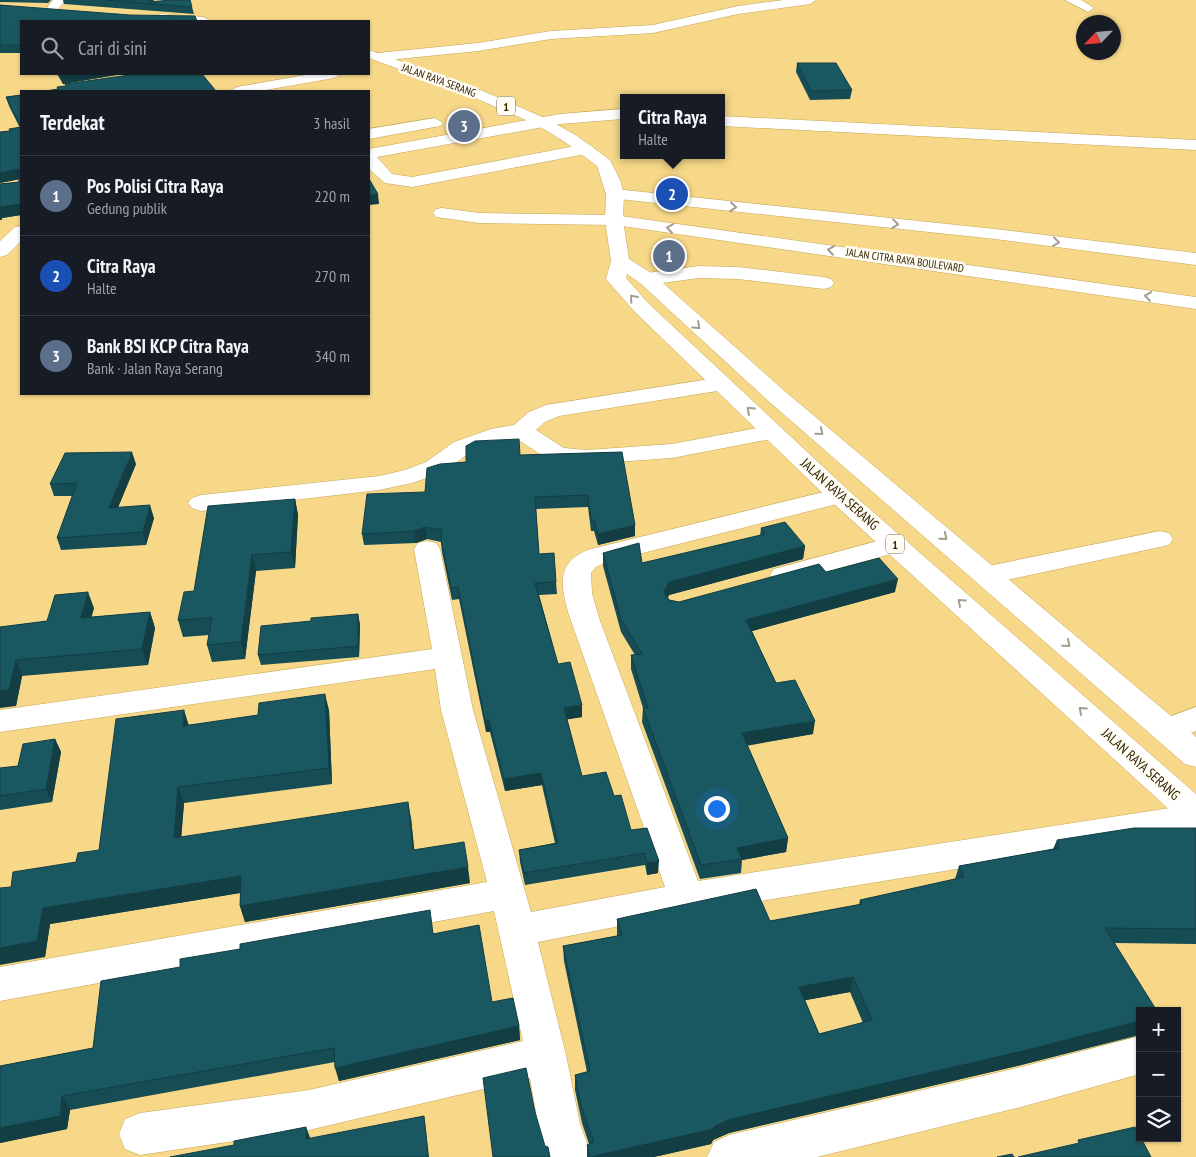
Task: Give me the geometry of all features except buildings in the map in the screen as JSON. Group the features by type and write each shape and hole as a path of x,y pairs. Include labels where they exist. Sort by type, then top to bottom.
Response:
{"main road":[{"path":"372,60 478,47 551,35 653,29 678,25 738,10 810,0"},
{"path":"1071,0 1088,8"},
{"path":"51,6 69,11"},
{"path":"150,18 186,20"},
{"name":"JALAN RAYA SERANG","path":"372,60 393,63 513,109 542,122 586,149 604,164 612,180 615,194 614,220 620,260 616,279 642,308 840,496 896,544 1196,815"},
{"path":"243,90 328,75"},
{"path":"484,114 513,109"},
{"path":"370,154 542,122 581,116 620,114"},
{"path":"370,134 446,121"},
{"path":"725,121 986,136 1196,145"},
{"path":"370,159 387,179 395,182 412,182 586,149"},
{"path":"615,194 995,234 1196,259"},
{"name":"JALAN CITRA RAYA BOULEVARD","path":"442,213 479,218 614,220 990,272 1196,303"},
{"path":"0,251 20,232"},
{"path":"990,272 995,234"},
{"path":"620,260 647,279 773,393 988,575 1196,755"},
{"path":"647,279 699,272 738,273 824,283"},
{"path":"201,503 361,485 412,476 435,467 462,447 499,434 521,431 537,417 554,410 722,384"},
{"path":"521,431 555,453 577,457 672,451 773,432"},
{"path":"686,898 588,626 578,592 577,572 588,559 600,555 840,496"},
{"path":"988,575 1160,538"},
{"path":"764,581 896,544"},
{"path":"427,549 457,710 508,892 546,1055 559,1124 570,1157"},
{"path":"0,721 448,657"},
{"path":"1166,730 1196,718"},
{"path":"517,930 686,898 1196,815"},
{"path":"0,984 508,892"},
{"path":"140,1134 309,1110 546,1055"},
{"path":"729,1157 1021,1087 1136,1056"}],"place":[{"name":"Bank BSI KCP Citra Raya","path":"464,126"},
{"name":"Citra Raya","path":"672,194"},
{"name":"Pos Polisi Citra Raya","path":"669,256"}]}
